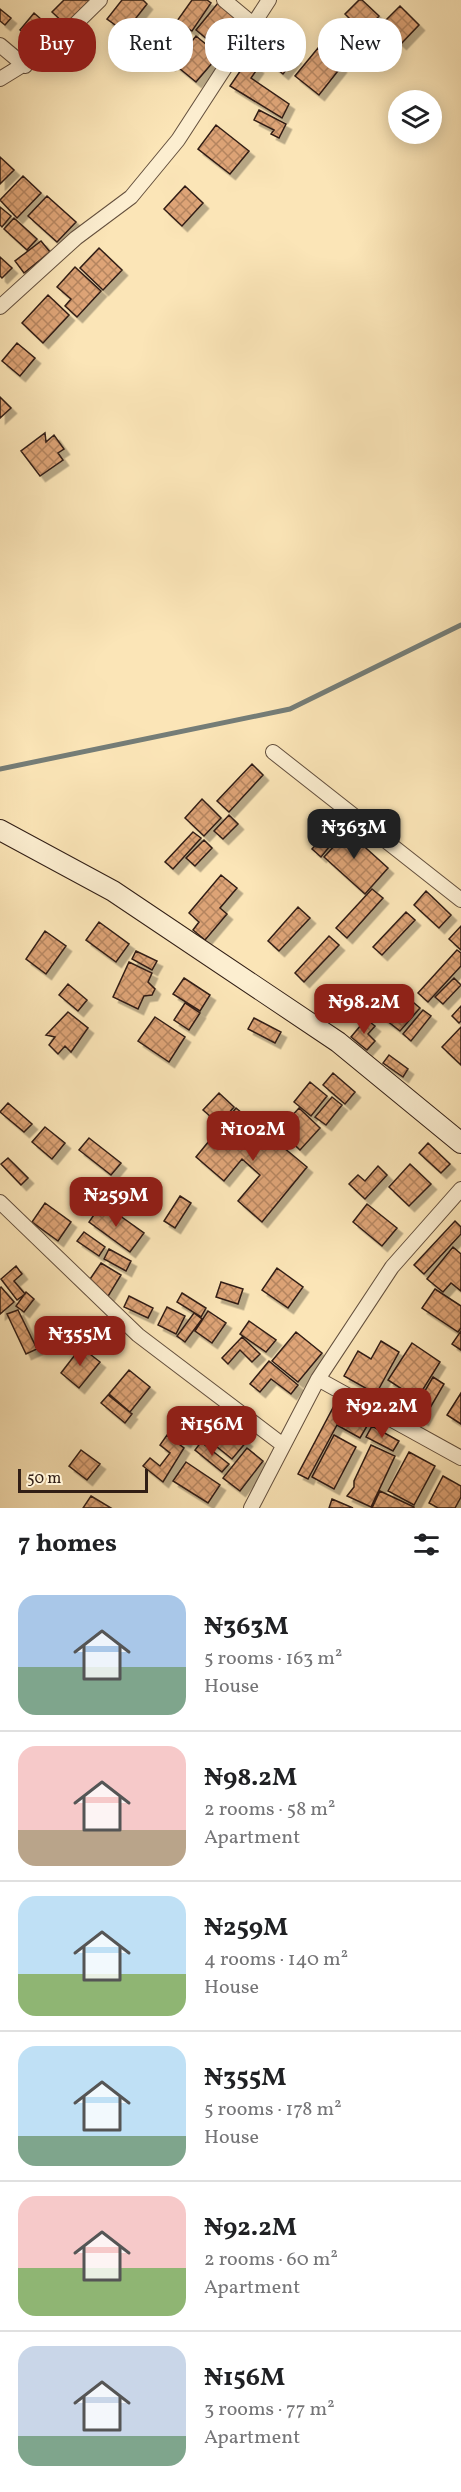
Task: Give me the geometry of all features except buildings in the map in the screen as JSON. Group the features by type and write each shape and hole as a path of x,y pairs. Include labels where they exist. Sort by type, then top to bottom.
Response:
{"street":[{"path":"82,18 100,0"},
{"path":"224,0 246,18"},
{"path":"258,18 269,0"},
{"path":"0,45 18,60"},
{"path":"0,79 18,70"},
{"path":"0,307 76,238 131,197 178,140 223,72"},
{"path":"273,752 461,900"},
{"path":"0,830 113,891 338,1042 461,1143"},
{"path":"251,1508 318,1379 392,1267 461,1189"},
{"path":"0,1202 138,1335 283,1445"},
{"path":"318,1379 461,1458"}],"waterway":[{"path":"0,769 290,709 461,625"}]}
